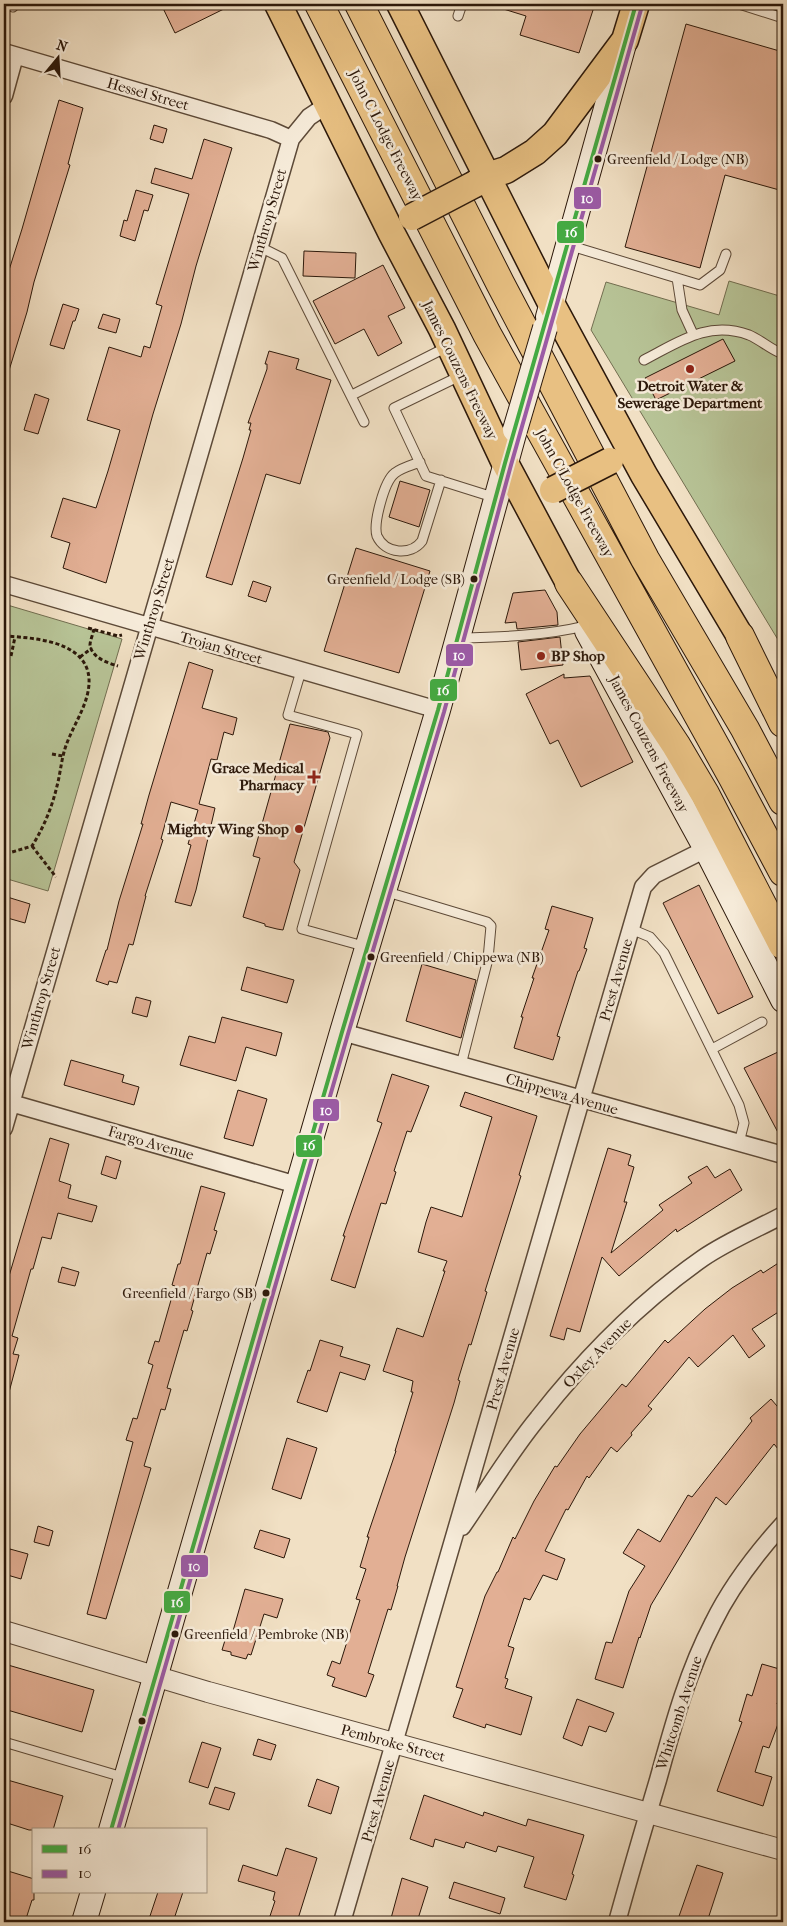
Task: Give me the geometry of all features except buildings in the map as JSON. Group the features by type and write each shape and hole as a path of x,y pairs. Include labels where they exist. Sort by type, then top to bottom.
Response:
{"highway":[{"name":"John C Lodge Freeway","path":"319,4 487,334 719,752 783,872"},
{"name":"John C Lodge Freeway","path":"359,4 500,283 645,558 744,729 783,801"},
{"path":"569,582 676,745 705,794 783,945"},
{"path":"740,636 783,723"}],"main road":[{"name":"James Couzens Freeway","path":"278,4 327,105 450,346 506,463 569,582 585,626 706,849 783,1000"},
{"path":"400,4 481,180 548,317 740,636 783,698"},
{"path":"112,1828 297,1185 438,710 636,4"},
{"path":"399,248 403,228 412,217 481,180 506,170 535,152 555,134 625,40"},
{"path":"543,535 545,502 552,490 610,461 621,461 644,475"},
{"path":"84,1922 92,1894"}],"street":[{"path":"4,96 10,54"},
{"name":"Hessel Street","path":"10,54 271,130 291,139"},
{"name":"Winthrop Street","path":"4,1128 7,1102 149,627 291,139 309,117 327,105"},
{"name":"Trojan Street","path":"4,584 438,710"},
{"name":"Prest Avenue","path":"342,1922 643,886 648,879 706,849"},
{"name":"Chippewa Avenue","path":"342,1032 783,1155"},
{"name":"Fargo Avenue","path":"7,1102 297,1185"},
{"name":"Oxley Avenue","path":"455,1537 536,1420 569,1380 616,1330 664,1288 704,1258 783,1215"},
{"name":"Whitcomb Avenue","path":"617,1922 679,1703 696,1657 713,1622 744,1572 783,1524"},
{"name":"Pembroke Street","path":"4,1631 208,1692 783,1850"}],"lane":[{"path":"4,4 13,7 14,4"},
{"path":"458,16 462,4"},
{"path":"739,4 783,18"},
{"path":"568,245 700,285 720,270 726,254"},
{"path":"260,247 282,258 364,422"},
{"path":"678,278 682,310 693,334"},
{"path":"644,360 693,334 717,329 732,330 751,336 783,354"},
{"path":"352,395 450,346"},
{"path":"463,375 394,408 426,476 496,498"},
{"path":"420,462 394,474 387,483 375,527 377,537 384,546 402,551 418,546 422,541 441,480"},
{"path":"458,638 506,636 569,630 585,626"},
{"path":"301,671 288,715 357,734 302,928 367,947"},
{"path":"384,891 487,922 491,926 488,959 461,1065"},
{"path":"631,929 650,937 664,953 739,1105 744,1123 739,1143"},
{"path":"712,1049 762,1022"},
{"path":"4,1742 126,1778"}],"path":[{"path":"94,629 90,645 102,661 118,666"},
{"path":"4,636 67,647 80,657 89,672 87,698 63,756 50,810 43,827 32,846 4,853"},
{"path":"11,656 15,637"},
{"path":"80,657 92,648"},
{"path":"52,754 63,756"},
{"path":"32,846 56,877"}],"green space":[{"path":"729,281 783,297 783,648 591,330 606,282 719,315"},
{"path":"4,604 122,639 48,891 4,878"}],"transit line":[{"name":"16","path":"112,1828 342,1032 438,710 505,463 636,4"},
{"name":"10","path":"119,1828 348,1034 444,712 511,465 642,6"}],"place":[{"name":"Greenfield / Lodge (NB)","path":"598,159"},
{"name":"Detroit Water & Sewerage Department","path":"690,369"},
{"name":"Greenfield / Lodge (SB)","path":"474,579"},
{"name":"BP Shop","path":"541,656"},
{"name":"Grace Medical Pharmacy","path":"314,777"},
{"name":"Mighty Wing Shop","path":"299,829"},
{"name":"Greenfield / Chippewa (NB)","path":"371,957"},
{"name":"Greenfield / Fargo (SB)","path":"266,1293"},
{"name":"Greenfield / Pembroke (NB)","path":"175,1634"}]}
